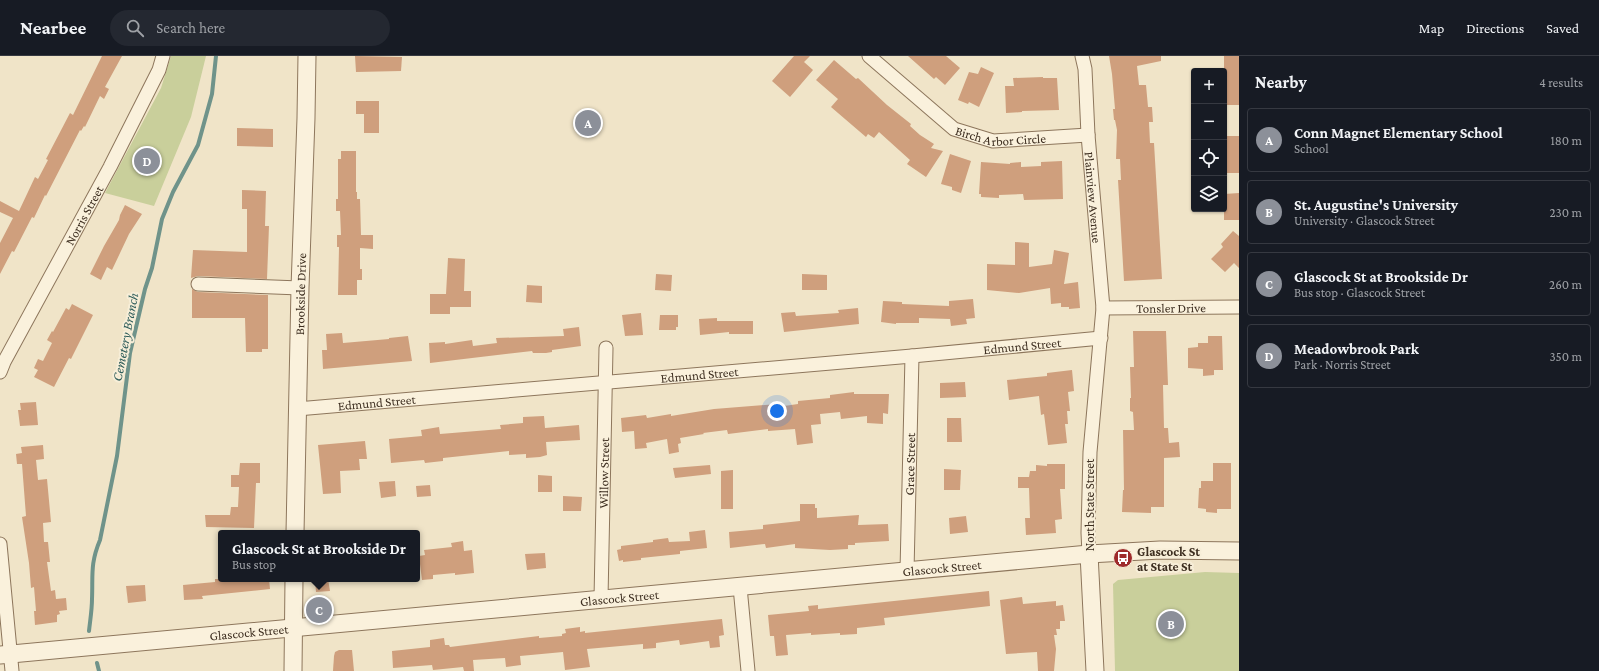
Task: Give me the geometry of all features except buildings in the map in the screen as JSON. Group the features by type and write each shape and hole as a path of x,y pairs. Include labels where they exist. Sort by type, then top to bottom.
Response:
{"street":[{"name":"Norris Street","path":"0,372 4,362 110,167 159,70 163,56"},
{"name":"Brookside Drive","path":"295,530 307,56"},
{"name":"Birch Arbor Circle","path":"869,56 954,128 993,141 1088,135"},
{"name":"Plainview Avenue","path":"1082,56 1085,69 1088,135 1103,308 1101,338"},
{"path":"198,284 300,288"},
{"name":"Tonsler Drive","path":"1103,308 1239,307"},
{"name":"Edmund Street","path":"297,409 912,356 1101,338"},
{"name":"North State Street","path":"1095,671 1088,533 1090,452 1101,338"},
{"name":"Willow Street","path":"601,599 606,348"},
{"name":"Grace Street","path":"907,571 912,356"},
{"path":"0,544 7,660"},
{"name":"Glascock Street","path":"7,660 294,628 1089,554 1160,550 1239,551"},
{"path":"293,671 294,582"},
{"path":"740,587 748,671"}],"green space":[{"path":"171,56 206,56 191,117 154,206 105,193 161,88"},
{"path":"1205,572 1239,573 1239,671 1115,671 1113,584 1118,580"}],"waterway":[{"name":"Cemetery Branch","path":"89,631 92,607 93,563 100,540 117,456 130,353 145,289 152,268 162,219 173,192 198,145 212,94 216,56"},
{"name":"Cemetery Branch","path":"97,663 99,671"}],"place":[{"name":"Conn Magnet Elementary School","path":"588,123"},
{"name":"Meadowbrook Park","path":"147,161"},
{"name":"Glascock St at State St","path":"1123,558"},
{"name":"Glascock St at Brookside Dr","path":"319,610"},
{"name":"St. Augustine's University","path":"1171,624"}]}
